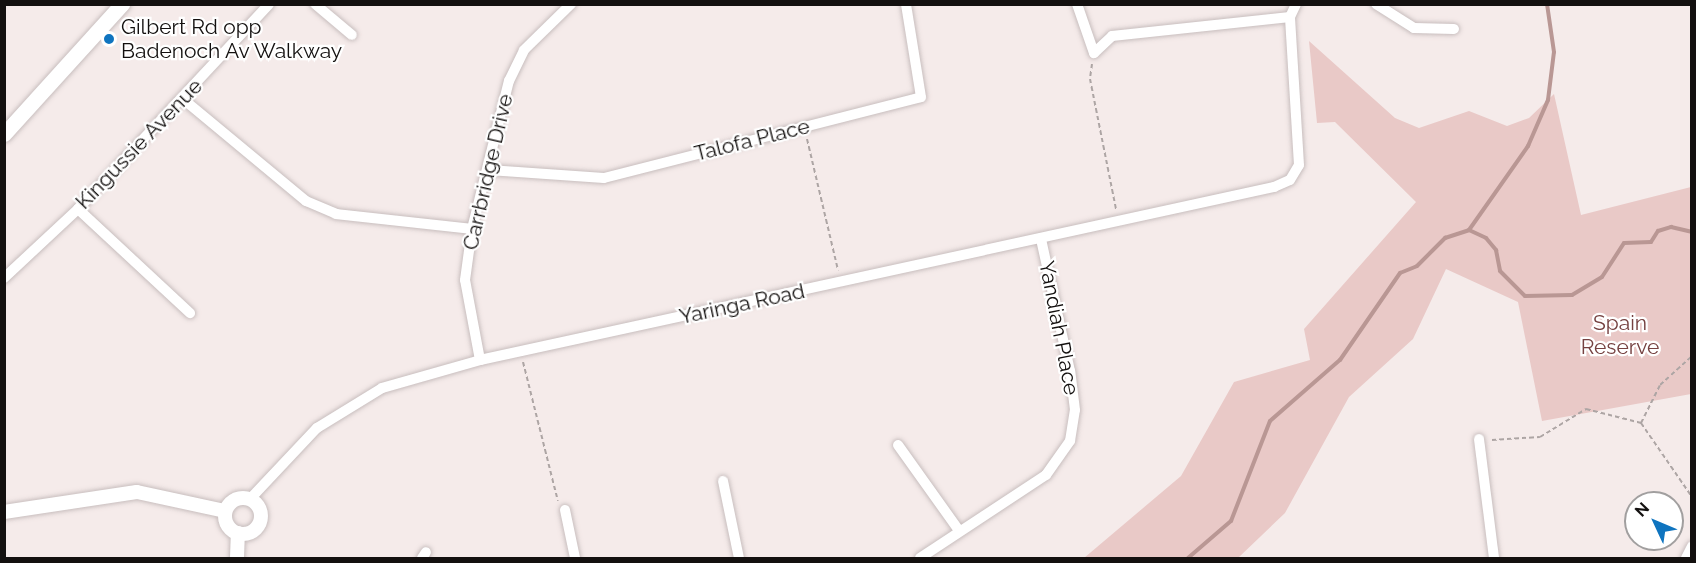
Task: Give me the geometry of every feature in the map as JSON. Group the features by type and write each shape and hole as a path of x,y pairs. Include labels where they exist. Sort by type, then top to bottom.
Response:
{"main road":[{"path":"4,134 122,4"}],"street":[{"name":"Kingussie Avenue","path":"4,278 78,209 183,99 269,4"},
{"path":"315,4 352,35"},
{"name":"Carrbridge Drive","path":"480,360 465,280 472,229 489,170 508,81 524,50 571,4"},
{"name":"Talofa Place","path":"489,170 604,178 921,97 906,4"},
{"path":"1077,4 1094,53 1112,36 1290,17 1296,4"},
{"path":"1376,4 1414,28 1454,29"},
{"name":"Yaringa Road","path":"250,499 317,428 382,388 480,360 1119,222 1274,187 1290,180 1299,165 1290,17"},
{"path":"183,99 306,201 326,210 472,229"},
{"path":"78,209 190,313"},
{"name":"Yandiah Place","path":"920,558 958,529 1046,474 1070,441 1075,410 1070,371 1041,239"},
{"path":"1479,439 1494,558"},
{"path":"898,445 958,529"},
{"path":"723,482 739,558"},
{"path":"4,512 137,492 225,511"},
{"path":"250,499 261,515 256,528 238,533 230,529 225,511 230,503 250,499"},
{"path":"565,510 575,558"},
{"path":"237,558 238,533"},
{"path":"1686,558 1692,546"}],"path":[{"path":"1094,53 1090,79 1119,222"},
{"path":"804,127 841,283"},
{"path":"521,352 553,494 565,510"},
{"path":"1641,423 1659,385 1692,356"},
{"path":"1479,439 1540,437 1586,409 1641,423 1692,497"}],"green space":[{"name":"Spain Reserve","path":"1309,41 1395,118 1419,128 1469,111 1507,126 1529,118 1554,94 1581,215 1691,187 1691,394 1542,421 1518,302 1446,269 1413,339 1349,397 1285,513 1238,558 1084,558 1181,476 1234,382 1310,360 1304,329 1416,202 1335,122 1317,123"}],"waterway":[{"path":"1469,230 1528,146 1548,100 1554,52 1547,4"},
{"path":"1188,558 1231,521 1270,421 1340,360 1400,273 1417,266 1445,238 1469,230 1486,238 1496,250 1500,271 1525,296 1572,295 1602,277 1624,243 1651,242 1658,231 1671,227 1692,232"}],"place":[{"name":"Gilbert Rd opp Badenoch Av Walkway","path":"109,39"}]}
